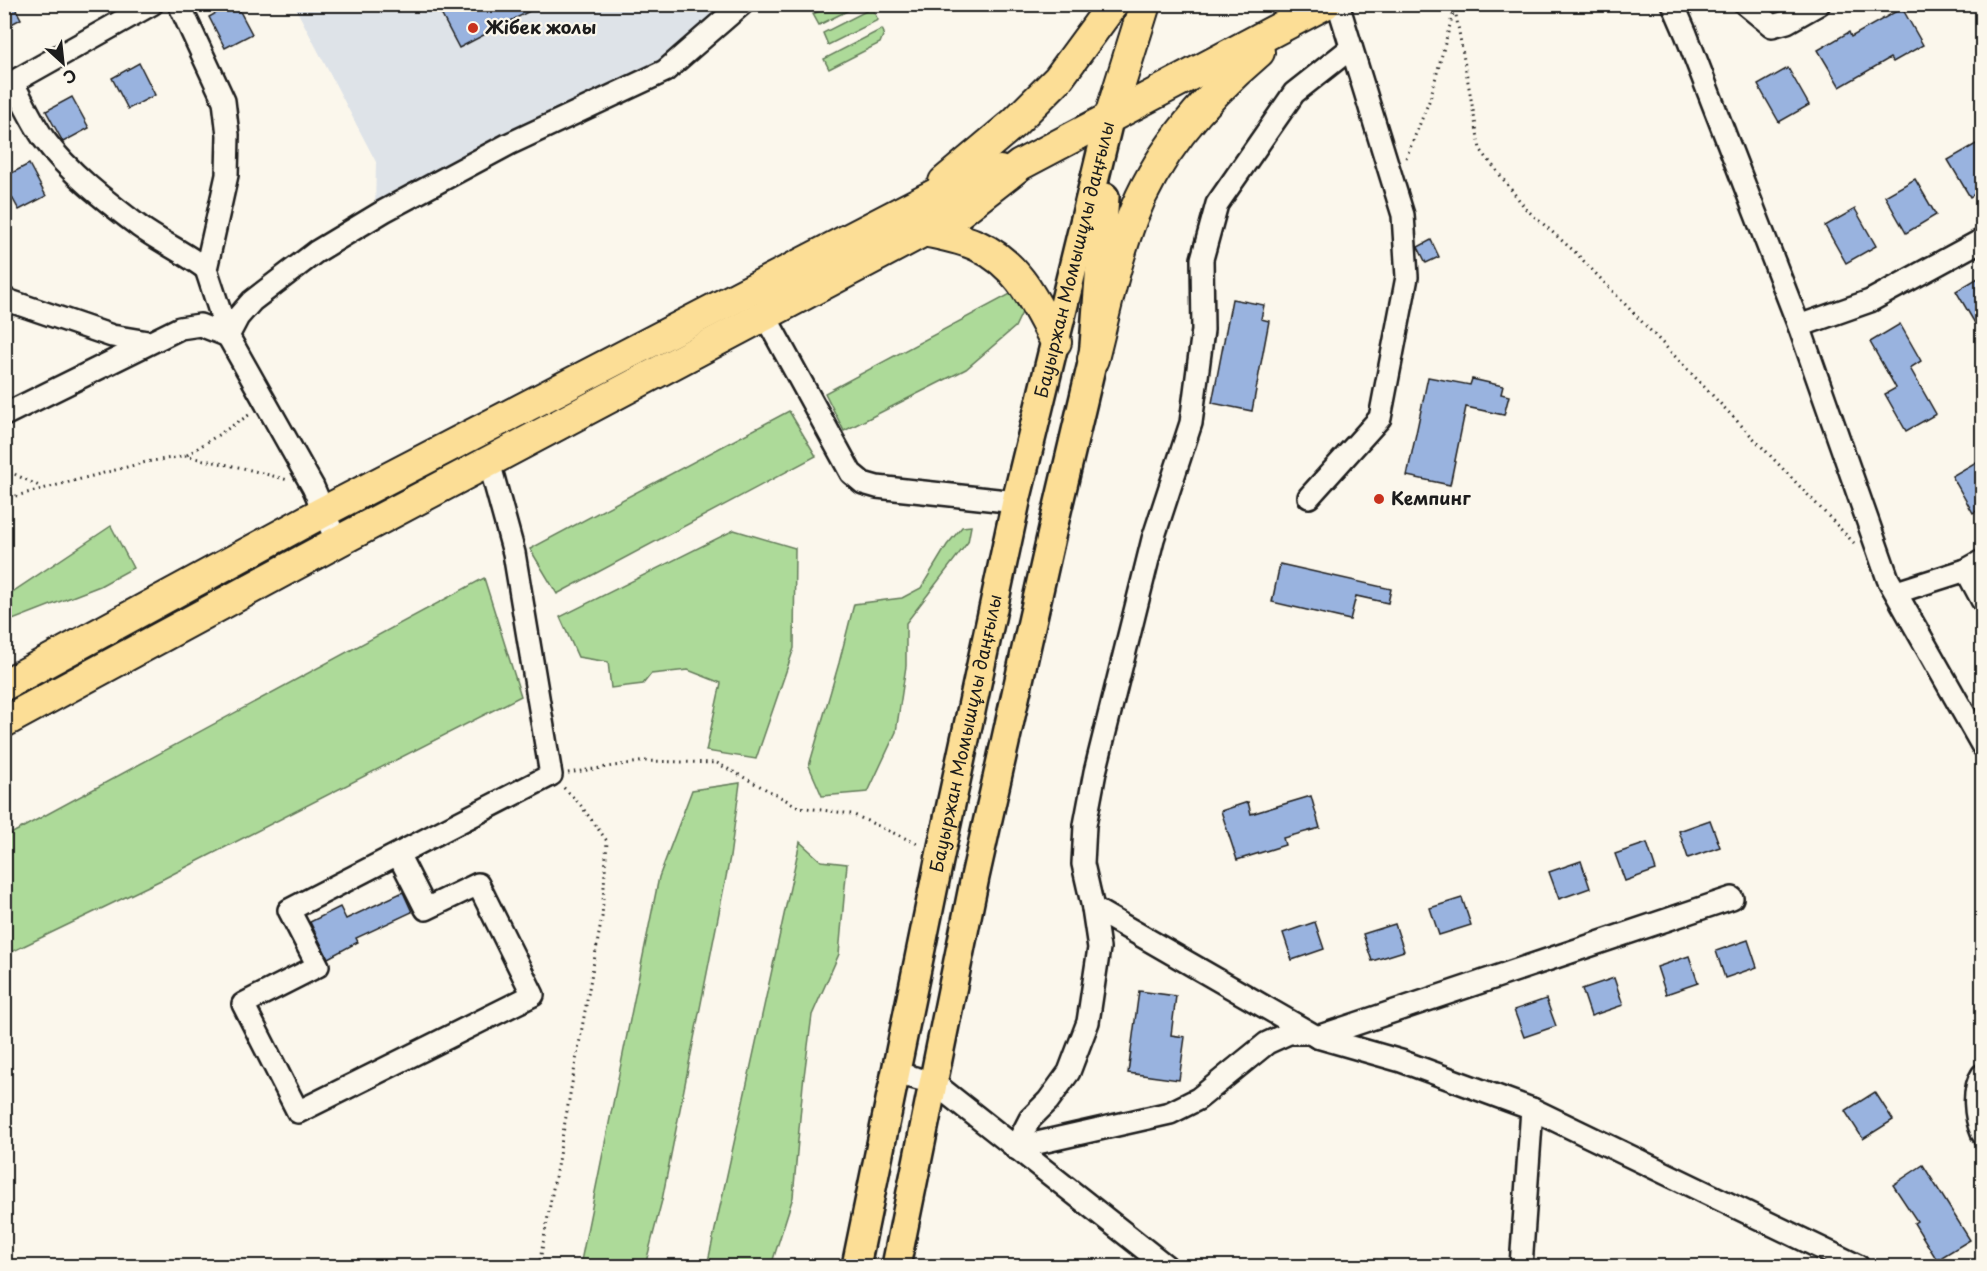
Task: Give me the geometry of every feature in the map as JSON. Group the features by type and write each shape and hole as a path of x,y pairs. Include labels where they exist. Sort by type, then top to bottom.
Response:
{"highway":[{"path":"4,722 764,315 920,217 977,156 1058,79 1113,4"},
{"path":"1110,116 1145,4"},
{"path":"4,685 318,500 920,217 947,188 1020,165 1326,4"},
{"path":"1093,359 1133,216 1165,154 1194,116 1229,77 1268,44 1326,4"},
{"path":"920,217 998,257 1013,270 1026,286 1056,342"}],"main road":[{"name":"Бауыржан Момышұлы даңғылы","path":"856,1266 940,856 1016,502 1110,116"},
{"name":"Бауыржан Момышұлы даңғылы","path":"896,1266 980,854 1093,359 1110,116"}],"street":[{"path":"152,4 8,84 42,136 78,176 141,228 188,255 206,269"},
{"path":"178,4 224,101 228,135 227,176 206,269 228,336 318,500 337,542"},
{"path":"228,336 238,316 252,301 316,252 384,211 509,144 665,71 742,4"},
{"path":"1309,497 1380,418 1407,278 1402,215 1338,4"},
{"path":"1673,4 1799,326 1888,579 1983,745"},
{"path":"1745,4 1772,26 1787,22 1819,4"},
{"path":"1016,1148 1030,1119 1048,1101 1069,1072 1088,1022 1099,948 1083,864 1085,825 1095,772 1153,539 1191,423 1203,330 1202,259 1217,204 1294,93 1351,48"},
{"path":"1799,326 1870,302 1983,240"},
{"path":"4,299 112,336 148,342"},
{"path":"764,315 851,473 863,483 877,487 1016,502"},
{"path":"4,415 180,328 200,325 228,336"},
{"path":"398,854 426,909 478,884 533,995 298,1112 243,1004 318,966 289,910 551,775 514,553 489,462"},
{"path":"1897,592 1974,566 1983,600"},
{"path":"1093,908 1313,1035 1732,898"},
{"path":"1016,1148 1170,1113 1198,1099 1267,1043 1289,1033 1313,1035 1401,1061 1532,1109 1858,1266"},
{"path":"896,1073 934,1083 1166,1266"},
{"path":"1983,1075 1977,1083 1977,1121 1983,1133"},
{"path":"1521,1266 1532,1109"}],"path":[{"path":"1395,188 1430,99 1454,7"},
{"path":"1454,7 1480,148 1526,209 1575,252 1855,544"},
{"path":"185,456 266,404"},
{"path":"4,499 146,462 185,456 243,468 318,500"},
{"path":"4,469 42,488"},
{"path":"551,775 646,760 717,763 799,807 852,814 908,838 940,856"},
{"path":"539,1266 602,917 607,841 579,803 551,775"}],"shaded area":[{"path":"715,4 717,8 668,61 375,211 376,162 294,5"}],"green space":[{"path":"832,5 859,5 819,25 813,14"},
{"path":"872,8 878,20 828,45 823,33"},
{"path":"882,29 884,33 880,43 829,69 824,59"},
{"path":"1014,292 1029,298 1015,327 966,369 844,431 825,393"},
{"path":"789,411 816,456 557,594 530,549"},
{"path":"111,526 133,568 100,586 5,623 5,597"},
{"path":"971,526 968,542 906,623 906,666 896,732 868,792 822,796 809,766 854,604 902,598 921,588 947,545 962,527"},
{"path":"734,530 795,548 794,648 756,759 706,751 721,683 688,670 651,674 643,684 611,688 608,662 578,657 560,617"},
{"path":"484,578 521,696 161,880 5,955 5,837"},
{"path":"740,783 730,857 662,1200 645,1266 580,1266 659,877 692,790"},
{"path":"800,842 821,861 847,864 839,954 812,1015 793,1197 771,1266 707,1266"}],"building":[{"path":"4,4 13,4 21,19 4,28"},
{"path":"236,4 252,34 225,48 209,17"},
{"name":"Жібек жолы","path":"436,4 543,4 459,48"},
{"path":"1902,8 1923,45 1893,62 1890,58 1840,87 1818,50 1849,32 1851,37"},
{"path":"139,63 155,95 128,109 112,78"},
{"path":"1788,68 1809,105 1779,122 1758,85"},
{"path":"72,97 89,128 63,142 46,111"},
{"path":"1983,140 1983,189 1970,197 1948,160"},
{"path":"29,164 46,196 19,210 4,183 4,177"},
{"path":"1915,179 1936,215 1906,233 1885,196"},
{"path":"1855,209 1876,246 1846,263 1825,226"},
{"path":"1431,240 1439,257 1426,263 1418,247"},
{"path":"1983,275 1983,337 1956,291"},
{"path":"1232,299 1264,305 1261,319 1269,321 1252,411 1212,403"},
{"path":"1900,324 1921,361 1910,368 1936,414 1906,431 1885,394 1896,388 1870,342"},
{"path":"1428,377 1470,385 1472,379 1503,386 1501,394 1509,396 1504,415 1466,407 1450,485 1407,476"},
{"path":"1983,458 1983,507 1973,513 1952,476"},
{"path":"1280,564 1391,589 1388,603 1356,596 1350,620 1272,602"},
{"path":"1311,796 1320,828 1283,838 1285,845 1237,860 1221,811 1248,802 1251,814"},
{"path":"1710,820 1720,847 1688,858 1679,831"},
{"path":"1647,843 1656,870 1625,881 1615,854"},
{"path":"1581,861 1590,888 1559,899 1549,872"},
{"path":"403,892 412,912 356,938 358,942 328,958 310,922 340,907 346,919"},
{"path":"1462,898 1471,925 1439,935 1430,908"},
{"path":"1315,922 1324,949 1292,960 1283,933"},
{"path":"1395,924 1404,951 1372,961 1363,934"},
{"path":"1748,940 1757,967 1725,978 1716,951"},
{"path":"1689,956 1698,983 1666,994 1657,967"},
{"path":"1614,978 1623,1005 1591,1016 1582,989"},
{"path":"1139,991 1176,996 1171,1035 1185,1037 1179,1080 1128,1073"},
{"path":"1546,999 1556,1026 1524,1037 1514,1010"},
{"path":"1875,1092 1893,1120 1863,1139 1845,1111"},
{"path":"1923,1165 1970,1240 1937,1260 1914,1223 1917,1221 1893,1185"}],"place":[{"name":"Жібек жолы","path":"473,28"},
{"name":"Кемпинг","path":"1379,499"}]}
